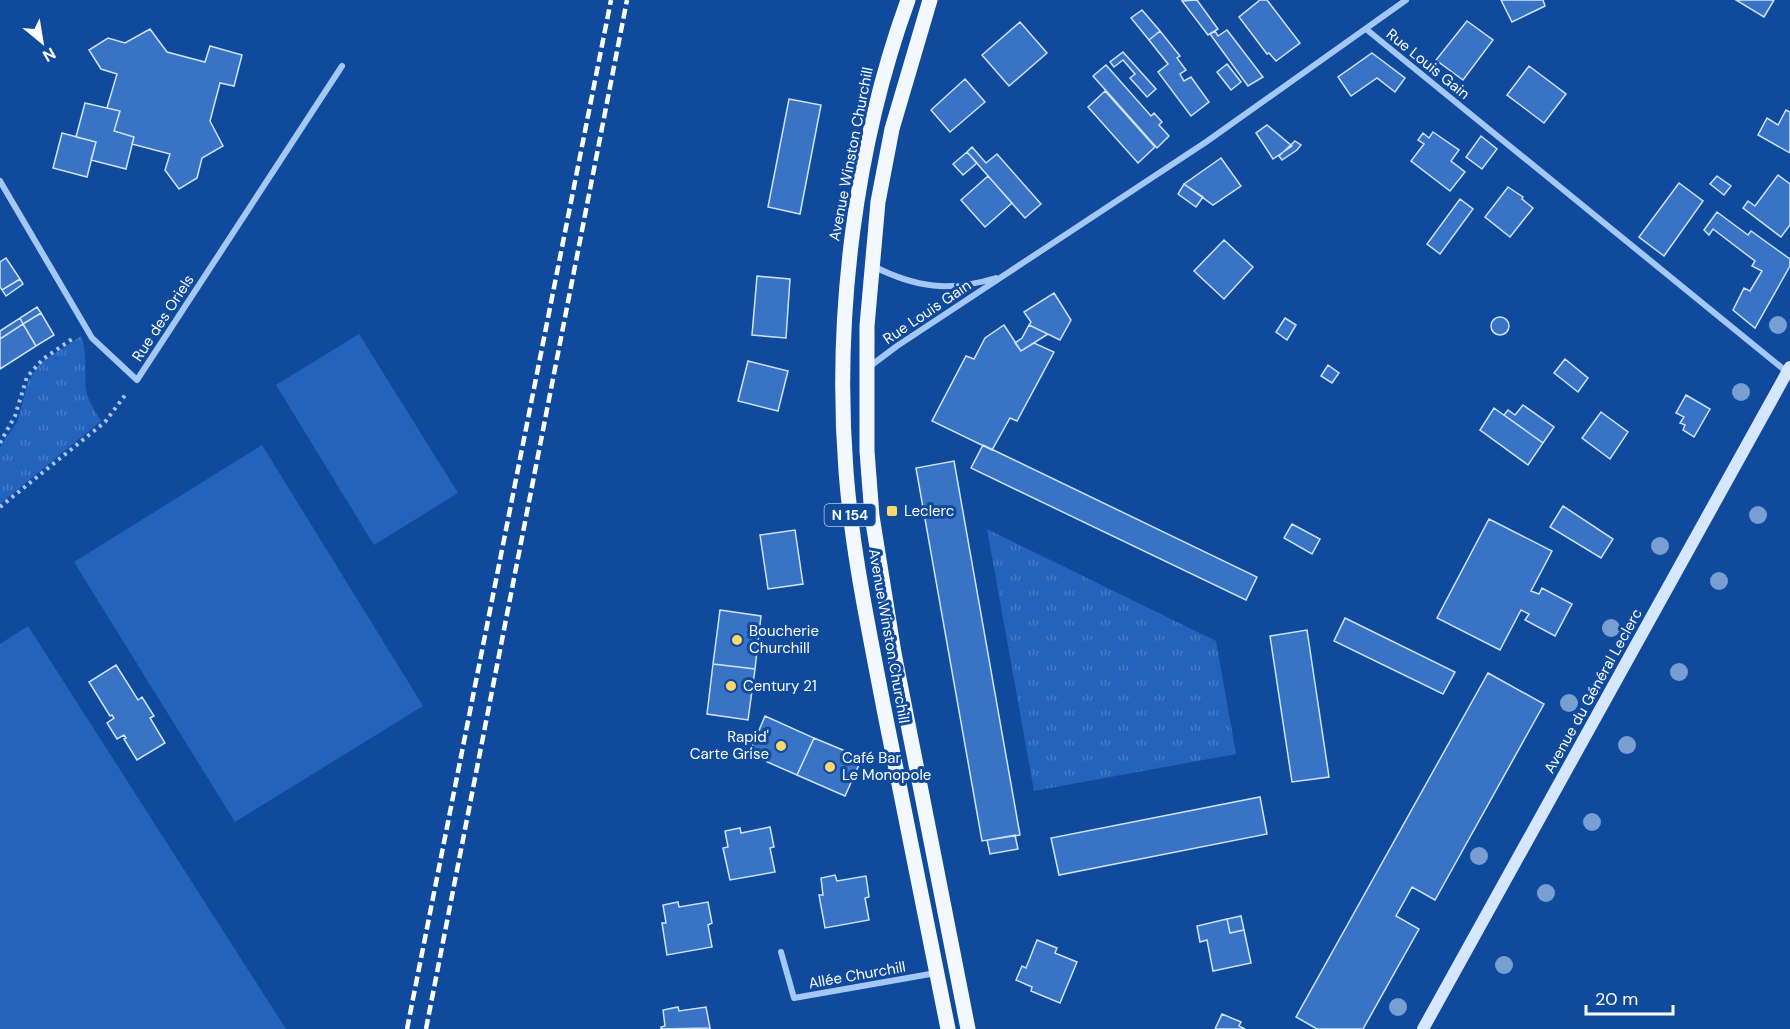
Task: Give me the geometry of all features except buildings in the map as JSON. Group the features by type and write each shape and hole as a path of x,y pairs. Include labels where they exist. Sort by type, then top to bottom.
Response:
{"main road":[{"name":"Avenue Winston Churchill","path":"908,0 878,97 849,256 843,337 844,432 849,507 863,599 948,1029"},
{"name":"Avenue Winston Churchill","path":"930,0 892,129 878,202 871,265 866,369 867,462 880,575 968,1029"},
{"name":"Avenue du Général Leclerc","path":"1423,1029 1789,370"}],"street":[{"path":"1366,29 1406,0"},
{"name":"Rue Louis Gain","path":"866,369 897,346 1206,142 1366,29 1789,370"},
{"name":"Rue des Oriels","path":"0,181 92,338 137,380 342,66"},
{"name":"Rue Louis Gain","path":"871,265 908,281 934,286 975,284 1002,276"},
{"name":"Allée Churchill","path":"781,952 794,998 936,973"}],"path":[{"path":"0,442 15,416 27,377 43,359 87,330"},
{"path":"0,507 105,422 137,380"}],"green space":[{"path":"359,334 458,493 374,545 276,385"},
{"path":"81,336 85,356 86,390 101,421 0,504 0,447 17,422 28,382 40,363"},
{"path":"262,445 423,706 235,822 74,562"},
{"path":"987,529 1216,641 1236,754 1034,791"},
{"path":"28,626 286,1029 0,1029 0,644"}],"railway":[{"path":"407,1029 611,0"},
{"path":"426,1029 627,0"}],"place":[{"name":"Leclerc","path":"892,511"},
{"name":"Boucherie Churchill","path":"737,640"},
{"name":"Century 21","path":"731,686"},
{"name":"Rapid' Carte Grise","path":"781,746"},
{"name":"Café Bar Le Monopole","path":"830,767"}]}
